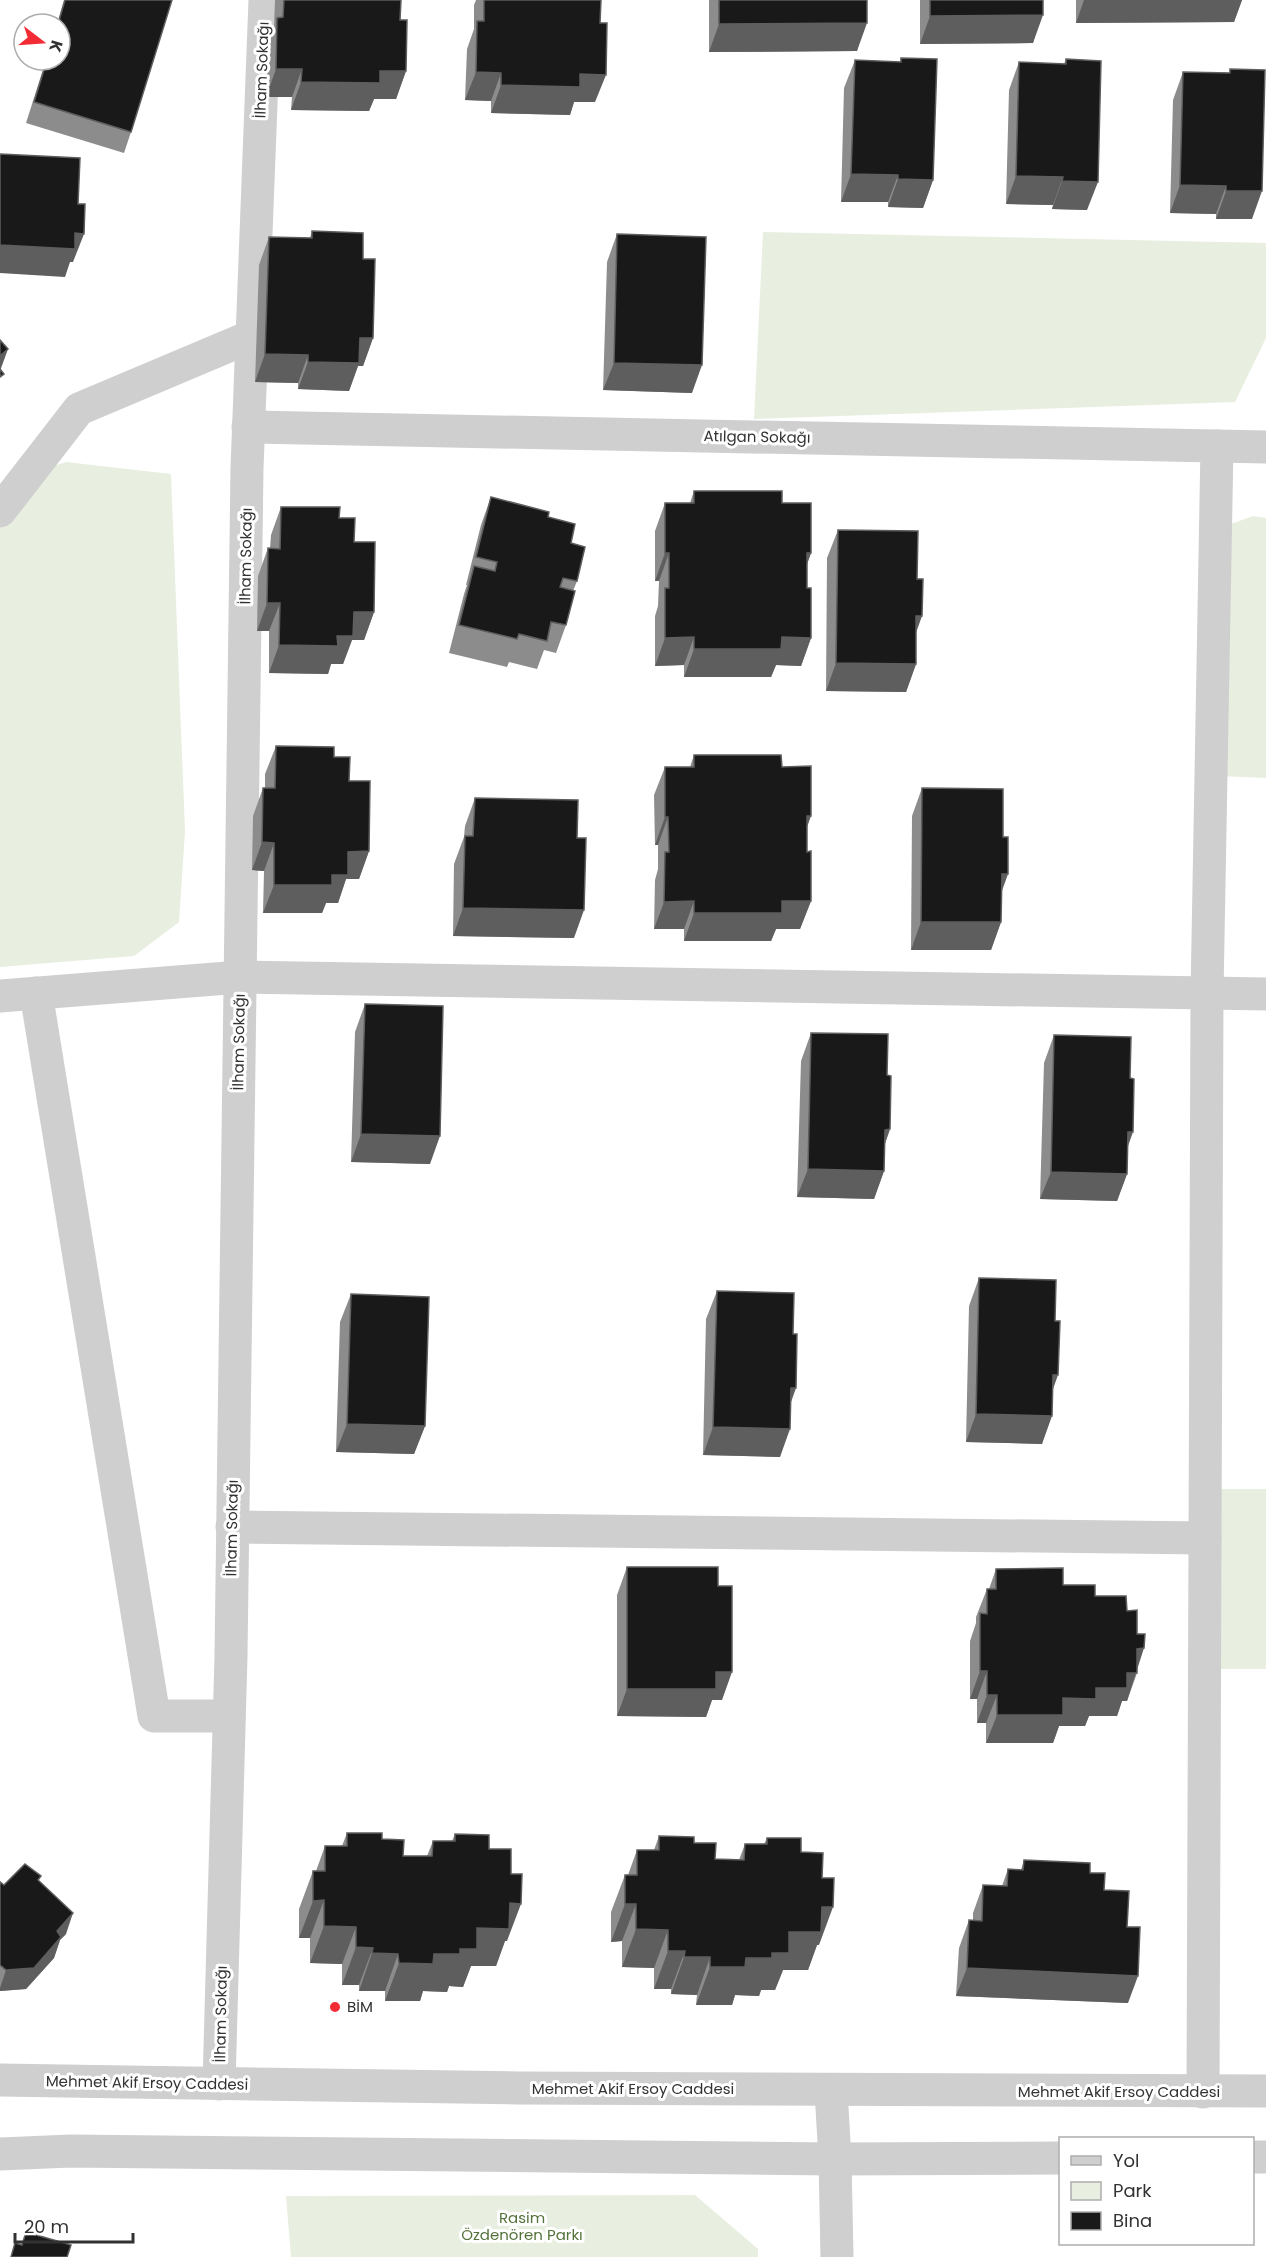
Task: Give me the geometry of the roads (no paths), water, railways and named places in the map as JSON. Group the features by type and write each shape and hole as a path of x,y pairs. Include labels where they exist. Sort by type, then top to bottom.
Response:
{"street":[{"name":"İlham Sokağı","path":"219,2084 229,1716 248,427 265,0"},
{"path":"0,511 79,410 252,336"},
{"name":"Atılgan Sokağı","path":"248,427 1266,447"},
{"path":"1203,2092 1207,994 1217,446"},
{"path":"0,996 240,977 1266,994"},
{"path":"36,993 154,1716 229,1716"},
{"path":"232,1527 1205,1538"},
{"name":"Mehmet Akif Ersoy Caddesi","path":"0,2080 831,2091 1266,2091"},
{"path":"831,2091 837,2257"},
{"path":"0,2154 71,2151 835,2159 1059,2158"}],"place":[{"name":"BİM","path":"335,2007"}],"park label":[{"name":"Rasim Özdenören Parkı","path":"522,2226"}]}
